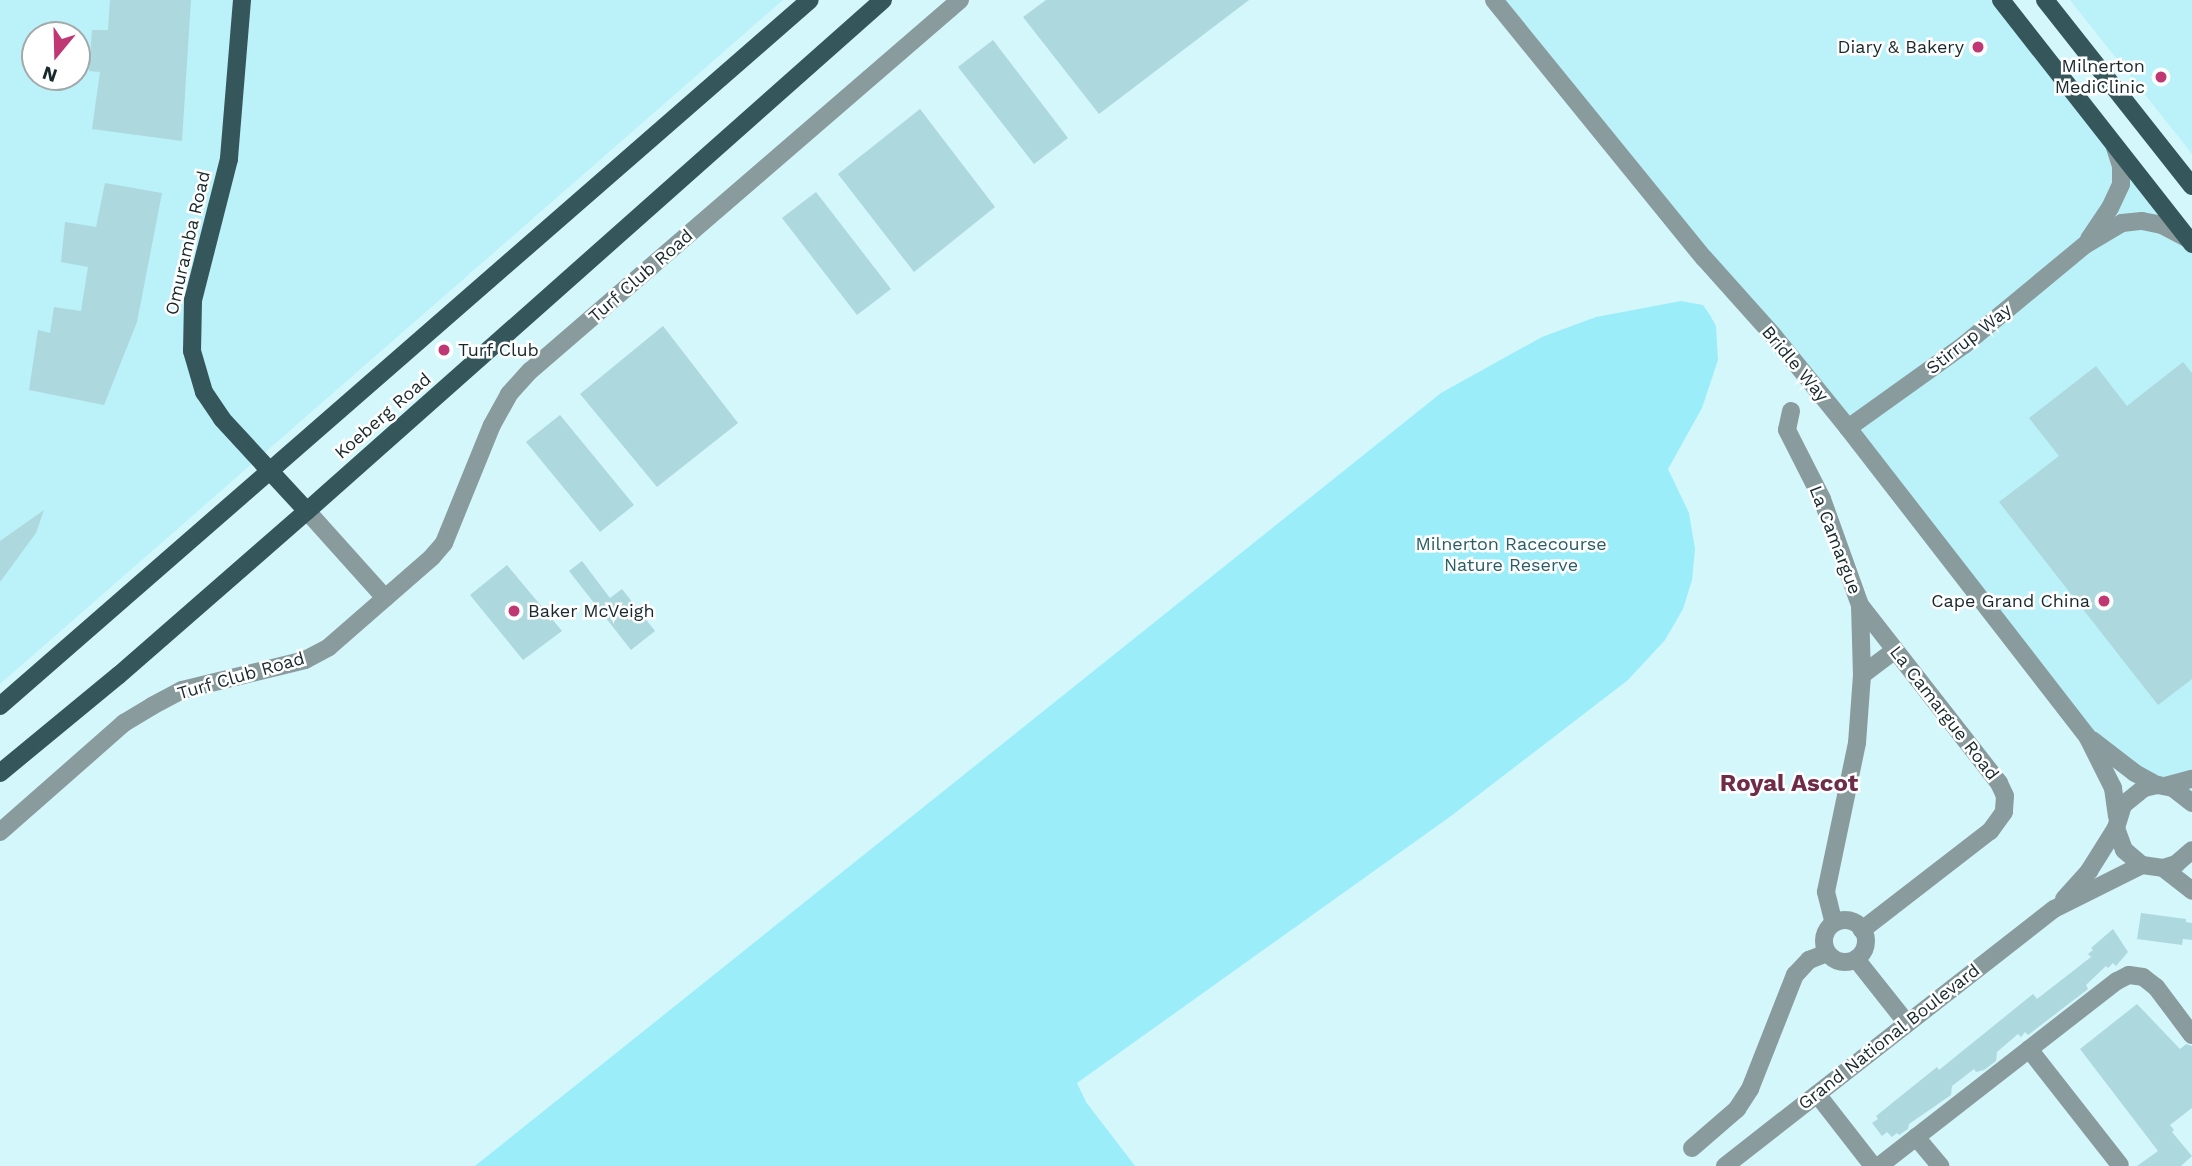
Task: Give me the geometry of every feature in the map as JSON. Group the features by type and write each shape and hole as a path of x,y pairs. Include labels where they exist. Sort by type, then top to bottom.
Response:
{"main road":[{"name":"Omuramba Road","path":"242,0 229,159 193,300 191,331 194,362 204,391 222,419 307,511"},
{"name":"Koeberg Road","path":"0,706 810,0"},
{"name":"Koeberg Road","path":"0,774 119,675 307,511 883,0"},
{"path":"2001,0 2190,242"},
{"path":"2045,0 2192,186"}],"street":[{"name":"Turf Club Road","path":"0,832 124,723 152,705 182,690 305,660 329,647 432,558 444,543 492,425 509,394 530,371 960,0"},
{"name":"Bridle Way","path":"1494,0 1704,258 1772,334 1848,428 2087,736 2113,788 2124,850 2142,865"},
{"name":"Stirrup Way","path":"2085,245 2110,208 2121,184 2115,147"},
{"name":"Stirrup Way","path":"1848,428 1964,345 2085,245 2122,223 2142,221 2162,225 2190,242"},
{"name":"La Camargue","path":"1791,411 1787,419 1787,429 1822,499 1860,605 1862,675 1857,743 1827,880 1828,906 1834,923 1824,939 1827,953"},
{"path":"307,511 385,598"},
{"name":"La Camargue Road","path":"1860,605 1999,783 2005,796 2004,812 1990,831 1862,930"},
{"path":"1862,675 1895,650"},
{"name":"Bridle Way","path":"2087,736 2117,761 2161,786 2181,792 2192,803"},
{"path":"2161,786 2192,779"},
{"name":"Grand National Boulevard","path":"1725,1166 2054,909 2089,871 2132,794 2161,786"},
{"path":"2142,865 2163,868 2176,864 2192,850"},
{"name":"Grand National Boulevard","path":"2054,909 2142,865"},
{"path":"2163,868 2192,891"},
{"path":"1692,1148 1737,1109 1750,1089 1795,975 1809,960 1827,953 1842,962 1856,959 1866,946 1862,930 1849,920 1834,923"},
{"path":"1856,959 1906,1022"},
{"path":"1879,1166 2117,981 2129,975 2143,977 2156,987 2192,1035"},
{"path":"2029,1049 2120,1165"},
{"path":"1817,1094 1873,1166"},
{"path":"1916,1138 1940,1166"}],"shaded area":[{"path":"0,0 783,0 0,684"},
{"path":"1494,0 2001,0 2192,244 2192,803 2117,761"},
{"name":"Milnerton MediClinic","path":"2070,0 2192,0 2192,154"}],"green space":[{"name":"Milnerton Racecourse Nature Reserve","path":"1681,301 1703,305 1710,315 1716,326 1718,360 1702,408 1668,469 1689,513 1695,549 1692,580 1683,609 1665,640 1628,680 1451,816 1077,1083 1086,1102 1135,1166 475,1166 1441,393 1542,337 1596,317"}],"building":[{"path":"110,0 191,0 182,141 92,129 100,72 91,71 92,30 108,30"},
{"path":"1046,0 1249,0 1099,114 1023,17"},
{"path":"993,40 1068,138 1034,164 958,67"},
{"path":"920,109 995,207 914,272 838,174"},
{"path":"105,183 162,193 137,322 104,405 29,390 38,330 50,333 54,307 81,311 88,267 61,262 65,222 96,227"},
{"path":"816,192 891,289 857,315 782,218"},
{"path":"663,326 738,423 657,487 580,394"},
{"path":"2183,362 2192,373 2192,679 2158,705 1999,502 2059,456 2029,418 2096,366 2127,406"},
{"path":"560,415 634,505 600,532 526,442"},
{"path":"44,510 36,533 0,582 0,541"},
{"path":"582,561 610,598 622,589 655,631 631,650 569,571"},
{"name":"Baker McVeigh","path":"507,565 562,631 523,660 470,595"},
{"path":"2141,913 2186,919 2186,922 2192,923 2192,940 2183,939 2182,945 2137,939"},
{"path":"2113,929 2128,952 2116,966 2113,963 2108,968 2106,966 2086,985 2088,989 2028,1035 2025,1032 2021,1037 2018,1034 1997,1052 1996,1061 1984,1070 1976,1072 1974,1069 1952,1086 1951,1095 1909,1124 1908,1129 1892,1137 1887,1132 1882,1136 1872,1123 1878,1119 1876,1116 1937,1067 1939,1070 2033,994 2037,999 2091,957 2088,954 2093,950 2091,948"},
{"path":"2137,1004 2180,1049 2186,1044 2192,1046 2192,1108 2170,1125 2174,1130 2172,1132 2192,1156 2181,1166 2137,1166 2158,1151 2080,1049"}],"place":[{"name":"Diary & Bakery","path":"1978,47"},
{"name":"Milnerton MediClinic","path":"2161,77"},
{"name":"Turf Club","path":"444,350"},
{"name":"Cape Grand China","path":"2104,601"},
{"name":"Baker McVeigh","path":"514,611"}],"district":[{"name":"Royal Ascot","path":"1789,784"}]}
